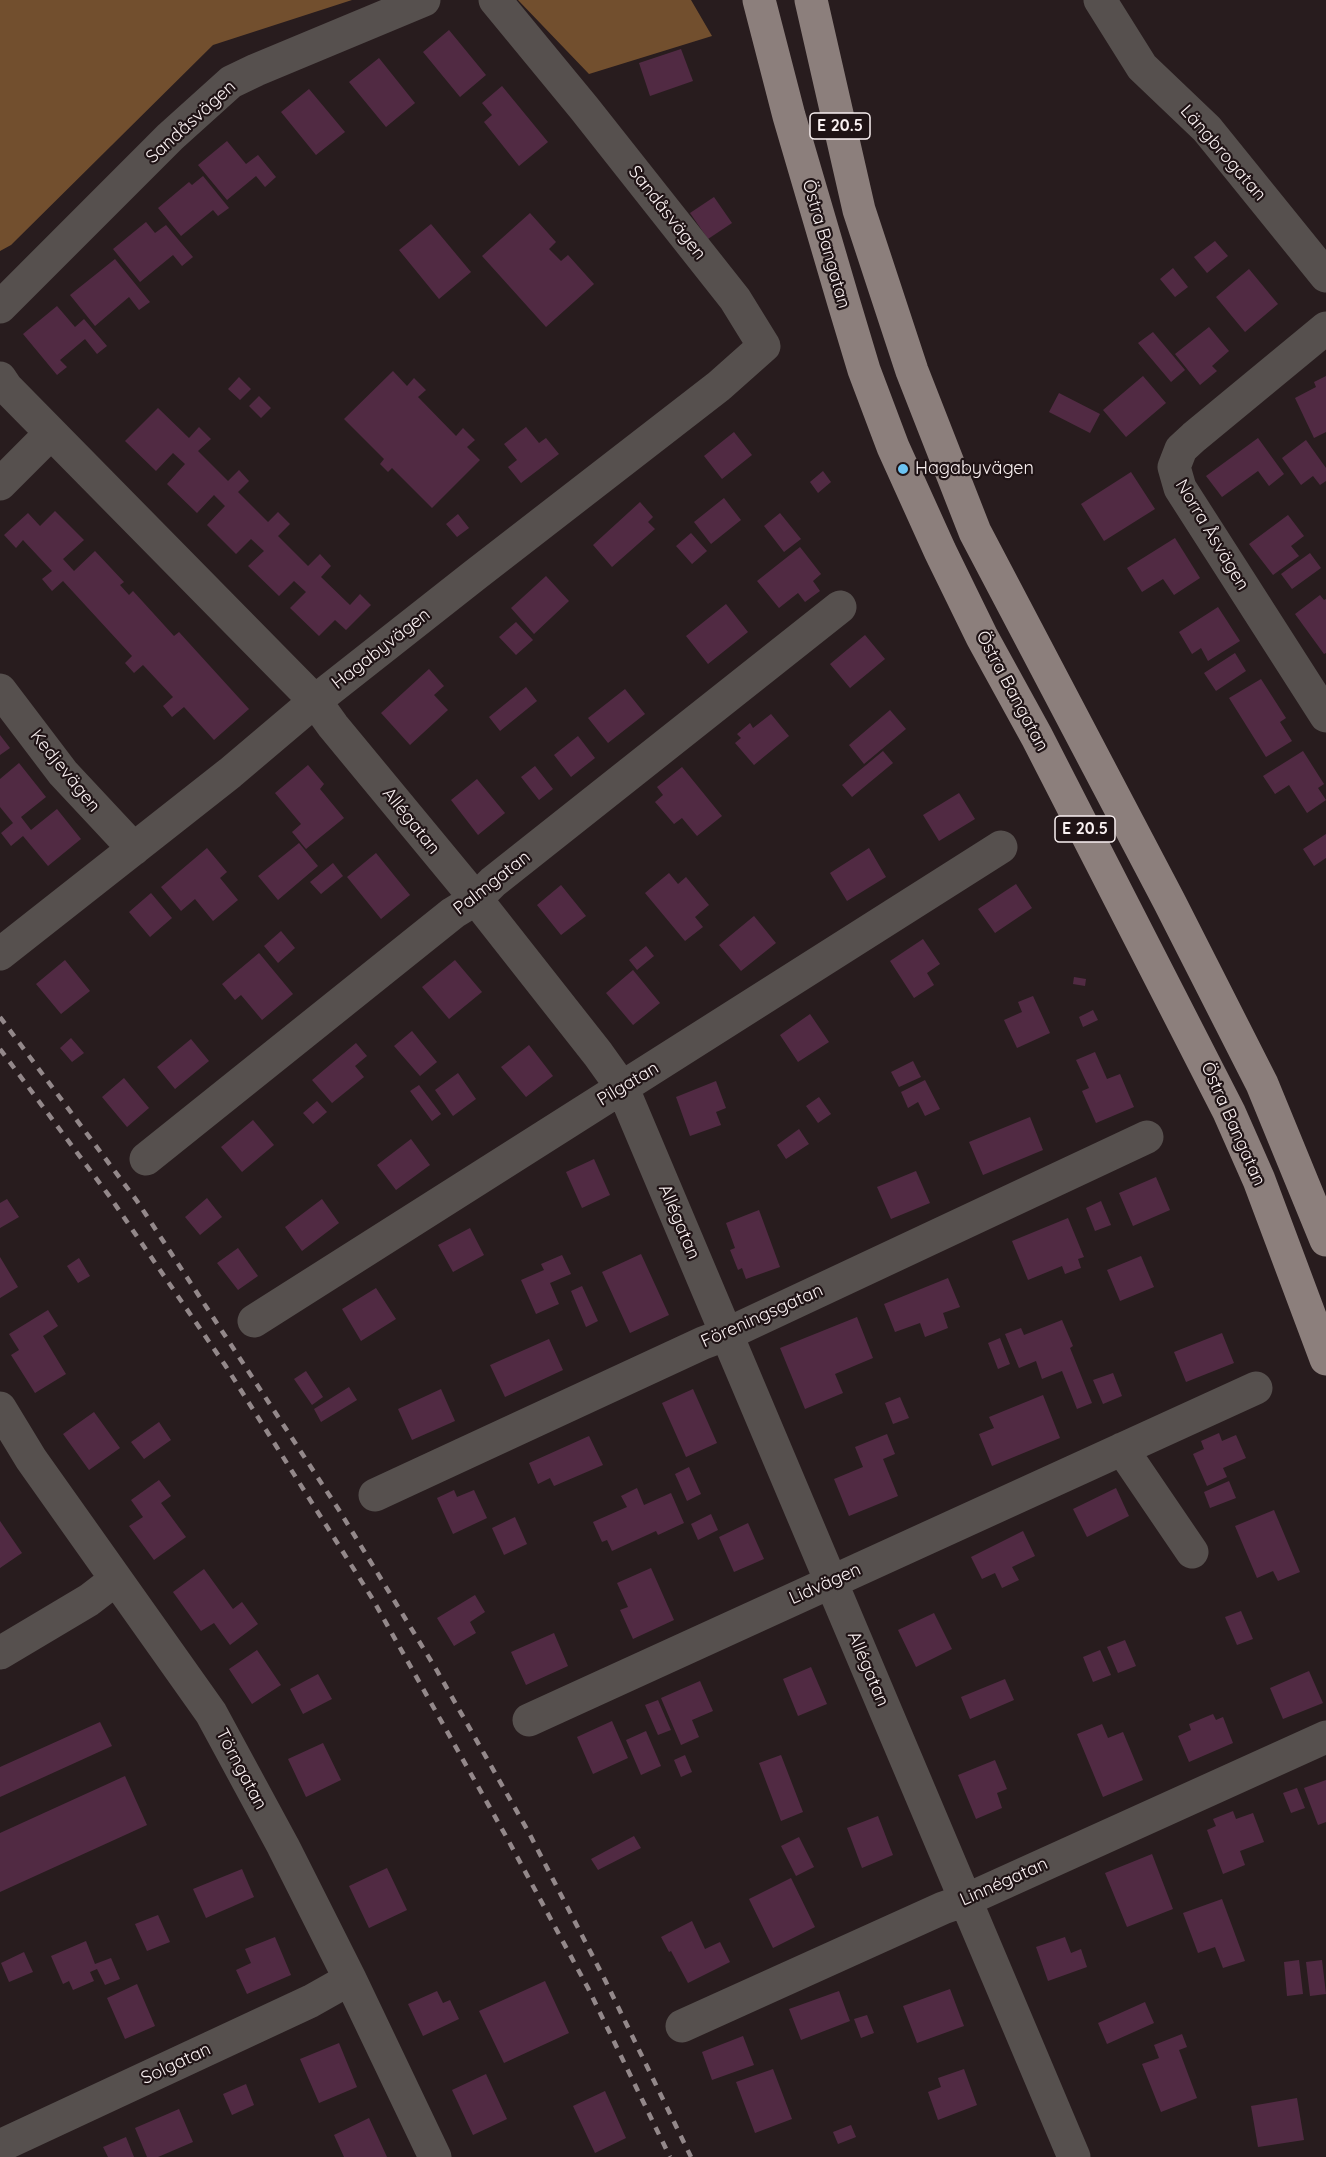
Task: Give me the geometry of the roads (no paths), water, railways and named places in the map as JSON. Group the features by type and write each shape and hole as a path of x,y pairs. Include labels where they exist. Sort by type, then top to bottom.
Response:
{"main road":[{"name":"Östra Bangatan","path":"759,0 789,116 843,300 864,370 893,447 982,637 1043,748 1229,1112 1259,1180 1326,1359"},
{"name":"E 20.5","path":"811,0 859,210 912,372 975,532 1169,901 1262,1084 1326,1240"}],"street":[{"name":"Sandåsvägen","path":"0,306 170,138 231,82 424,0"},
{"name":"Sandåsvägen","path":"495,0 584,108 735,300 763,347"},
{"name":"Längbrogatan","path":"1100,0 1142,67 1207,129 1326,276"},
{"name":"Norra Åsvägen","path":"1326,328 1194,437 1181,449 1174,467 1180,488 1326,716"},
{"name":"Hagabyvägen","path":"0,954 134,849 315,701 710,393 763,347"},
{"path":"0,378 51,433 0,484"},
{"name":"Allégatan","path":"51,433 315,701 333,726 476,899 591,1045 622,1089 1074,2157"},
{"name":"Palmgatan","path":"146,1159 453,913 476,899 493,882 840,607"},
{"name":"Kedjevägen","path":"0,690 63,773 134,849"},
{"name":"Pilgatan","path":"255,1321 1001,847"},
{"name":"Föreningsgatan","path":"375,1495 727,1334 1147,1137"},
{"name":"Lidvägen","path":"528,1720 1256,1388"},
{"name":"Törngatan","path":"1,1412 115,1580 211,1713 283,1846 435,2157"},
{"path":"1122,1449 1192,1552"},
{"path":"0,1653 89,1600 115,1580"},
{"name":"Linnégatan","path":"681,2026 1326,1737"},
{"name":"Solgatan","path":"0,2146 311,2001 350,1979"}],"railway":[{"path":"0,1017 137,1201 339,1510 436,1669 528,1831 605,1980 691,2157"},
{"path":"0,1049 110,1197 225,1365 372,1598 507,1838 588,1988 670,2157"}],"place":[{"name":"Hagabyvägen","path":"903,469"}]}
